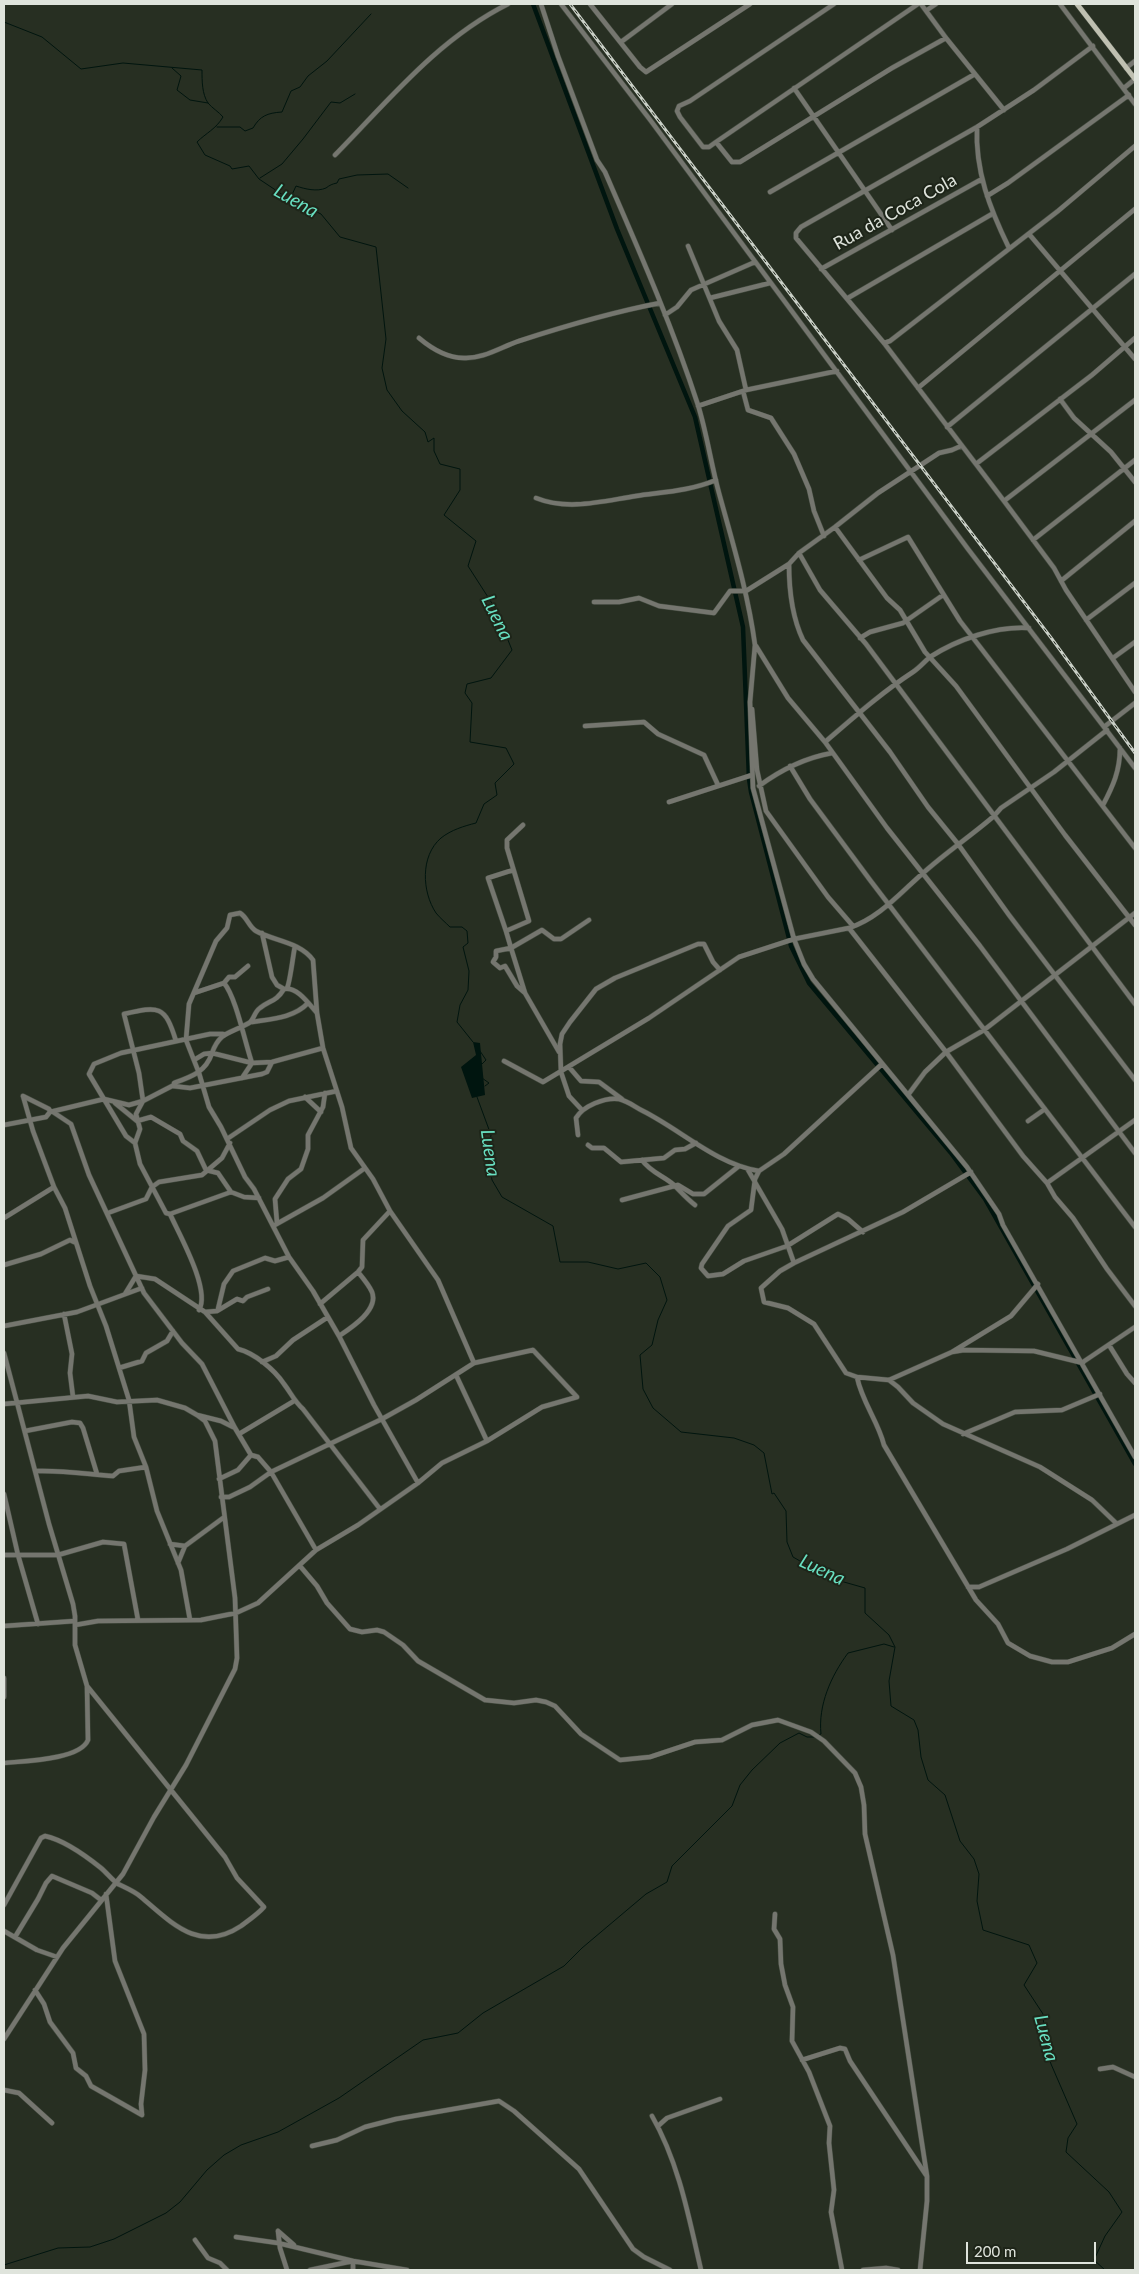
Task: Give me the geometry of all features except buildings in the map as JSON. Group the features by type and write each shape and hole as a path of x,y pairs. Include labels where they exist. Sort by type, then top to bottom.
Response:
{"main road":[{"path":"1078,4 1135,79"}],"street":[{"path":"335,155 418,69 471,24 508,4"},
{"path":"541,4 558,56 597,160 605,172 665,315 698,406 746,591 755,645 750,702 753,788 794,939 804,964 813,979 971,1172 999,1214 1003,1225 1135,1457"},
{"path":"561,4 646,114 770,283 1135,768"},
{"path":"593,4 643,70 648,72 750,4"},
{"path":"621,42 672,4"},
{"path":"834,4 690,101 679,106 677,111 703,147 709,147 920,4 927,10 946,38 1004,110"},
{"path":"927,10 936,4"},
{"path":"1060,4 1135,104"},
{"path":"716,142 732,162 736,163 813,115 946,38"},
{"path":"1093,46 1004,110 977,127 864,189 801,227 796,233 796,238 884,343 1004,501 1033,540 1135,692"},
{"path":"1126,68 1135,61"},
{"path":"770,192 975,74"},
{"path":"1124,88 1135,79"},
{"path":"794,88 892,230"},
{"path":"987,196 1008,183 1129,95"},
{"path":"977,127 977,159 982,180 992,214 1009,248"},
{"path":"884,343 890,341 928,314 1029,234 1135,146"},
{"name":"Rua da Coca Cola","path":"821,270 982,180"},
{"path":"918,388 1135,209"},
{"path":"848,298 992,214"},
{"path":"1029,234 1135,359"},
{"path":"688,246 719,322 737,350 748,410 771,418 794,454 807,484 824,536"},
{"path":"665,315 678,307 687,292 755,262"},
{"path":"947,427 1135,274"},
{"path":"710,298 770,283"},
{"path":"419,338 431,347 446,354 459,358 475,358 534,337 660,303"},
{"path":"976,464 1135,338"},
{"path":"698,406 745,391 837,371"},
{"path":"1060,399 1069,413 1111,452 1135,482"},
{"path":"1004,501 1135,400"},
{"path":"594,602 620,602 639,598 659,606 712,613 716,611 730,591 746,591 789,564 799,553 824,536 878,493 939,453 961,446"},
{"path":"1033,540 1135,460"},
{"path":"536,498 551,504 588,504 663,494 716,480"},
{"path":"1061,581 1135,521"},
{"path":"835,527 887,598 907,621 930,658 956,686 1135,925"},
{"path":"859,560 907,537 943,595 973,638 1135,848"},
{"path":"799,553 820,590 860,638 1135,1004"},
{"path":"789,564 796,621 803,640 890,752 928,807 958,844 1135,1080"},
{"path":"1086,620 1135,583"},
{"path":"860,638 870,632 907,621 943,595"},
{"path":"825,742 895,684 948,647 1005,628 1029,628"},
{"path":"1113,658 1135,642"},
{"path":"755,645 788,698 825,742 1135,1153"},
{"path":"750,702 754,715 760,786 766,811 772,822 1027,1161 1073,1218 1107,1269 1135,1306"},
{"path":"504,1061 543,1082 648,1018 739,957 794,939 851,927 868,920 889,904 922,873 994,816 1001,808 1054,772 1135,703"},
{"path":"585,726 644,722 660,735 704,756 718,784"},
{"path":"1103,806 1116,780 1120,766 1120,748"},
{"path":"753,788 760,786 790,766 815,756 832,753"},
{"path":"790,766 810,799 1135,1227"},
{"path":"668,802 718,784 752,775"},
{"path":"506,931 529,921 513,870 507,840 523,825"},
{"path":"513,870 488,878 525,993 561,1056"},
{"path":"418,1482 382,1419 339,1336 289,1257 275,1224 245,1177 209,1107 199,1073 186,1040 187,1009 216,941 227,928 230,916 240,912 254,930 295,946 310,955 313,960 317,1013 323,1048 337,1091 351,1148 390,1211 438,1280 474,1363"},
{"path":"908,1095 925,1072 946,1052 984,1030 1135,913"},
{"path":"525,993 517,986 505,966 500,968 493,962 496,957 496,951 510,948 542,930 554,940 561,939 589,920"},
{"path":"262,933 272,977 277,985 295,991 317,1013"},
{"path":"582,1110 569,1096 562,1072 560,1044 562,1034 596,989 615,978 698,944 704,944 713,962 720,970"},
{"path":"252,1022 260,1007 276,1000 290,983 290,971 295,946"},
{"path":"194,993 224,984 229,977 235,976 248,966"},
{"path":"224,984 232,995 252,1064"},
{"path":"135,1143 126,1136 90,1078 90,1068 94,1064 133,1050 210,1034 223,1034 252,1022 285,1016 302,1008 308,1002"},
{"path":"176,1041 170,1022 164,1013 153,1008 147,1008 124,1014 143,1101 136,1114 140,1129 135,1143 140,1164 164,1212 170,1214 231,1192"},
{"path":"4,1125 46,1117 52,1112 104,1099 127,1105 143,1101 174,1083 199,1073 210,1059 217,1040 223,1034"},
{"path":"194,1060 206,1052 252,1064 272,1062 323,1048"},
{"path":"171,1086 187,1088 265,1074 272,1062"},
{"path":"242,1078 252,1064"},
{"path":"863,1232 848,1219 838,1214 787,1246 744,1261 723,1274 708,1276 701,1268 718,1238 728,1226 751,1210 755,1179 759,1172 784,1154 882,1064"},
{"path":"569,1067 581,1081 599,1082 625,1101 696,1143 739,1166 759,1172"},
{"path":"108,1213 146,1199 152,1187 165,1181 200,1177 225,1156 228,1141 270,1110 305,1097 337,1091"},
{"path":"275,1224 275,1199 286,1182 300,1171 307,1152 308,1135 321,1112 325,1093"},
{"path":"190,1620 178,1564 157,1512 146,1467 134,1436 129,1400 119,1368 74,1242 65,1208 54,1187 30,1120 24,1096 49,1109 71,1124 89,1175 142,1288 173,1331 202,1364 251,1455 258,1457 271,1472 316,1550"},
{"path":"305,1097 321,1112"},
{"path":"578,1136 576,1118 582,1110 610,1098 625,1101"},
{"path":"115,1103 137,1120 151,1117 180,1134 183,1141 197,1151 207,1171"},
{"path":"1028,1121 1045,1109"},
{"path":"1047,1184 1135,1120"},
{"path":"588,1145 592,1148 604,1148 621,1162 630,1159 664,1158 675,1150 685,1149 696,1143"},
{"path":"642,1160 646,1166 675,1186 683,1196 695,1205"},
{"path":"622,1200 678,1185 693,1194 704,1194 739,1166"},
{"path":"275,1224 323,1198 365,1168"},
{"path":"748,1170 755,1179 765,1203 782,1229 794,1263"},
{"path":"207,1171 218,1173 231,1192 244,1198 259,1198"},
{"path":"971,1172 903,1212 794,1263 763,1285 762,1297 764,1302 788,1308 814,1324 846,1373 857,1377 889,1380 952,1352 1011,1316 1038,1284"},
{"path":"4,1218 54,1187"},
{"path":"320,1304 362,1267 362,1240 390,1211"},
{"path":"170,1214 183,1244 194,1263 203,1299 199,1310"},
{"path":"4,1265 42,1254 70,1240 74,1242"},
{"path":"214,1321 224,1284 233,1271 266,1258 275,1261 289,1257"},
{"path":"339,1336 363,1319 373,1299 372,1290 358,1272"},
{"path":"125,1294 136,1276"},
{"path":"136,1276 155,1279 204,1312 238,1349 245,1351 262,1362 284,1383 294,1401 303,1409 380,1509"},
{"path":"4,1326 98,1305 142,1288"},
{"path":"204,1312 217,1310 237,1299 243,1301 247,1297 268,1290"},
{"path":"64,1314 72,1354 70,1373 73,1397"},
{"path":"262,1362 276,1356 293,1340 328,1317"},
{"path":"952,1352 977,1350 1034,1351 1083,1363 1135,1327"},
{"path":"119,1368 142,1361 146,1353 167,1341 173,1331"},
{"path":"1109,1345 1127,1374 1135,1383"},
{"path":"4,1626 75,1621 190,1620 218,1618 236,1613 262,1600 316,1550 358,1525 442,1463 487,1441 542,1407 577,1397 533,1350 474,1363 382,1419 328,1443 271,1472 250,1487 229,1497 221,1497"},
{"path":"4,1353 75,1621 76,1651 86,1686 88,1740 81,1749 50,1758 4,1763"},
{"path":"456,1375 487,1441"},
{"path":"857,1377 862,1398 882,1436 884,1445 968,1587 983,1611 998,1624 1005,1639 1026,1655 1040,1660 1060,1663 1074,1662 1082,1656 1112,1648 1135,1634"},
{"path":"889,1380 923,1411 963,1434 1040,1467 1092,1500 1116,1523"},
{"path":"963,1434 1015,1412 1062,1410 1100,1394"},
{"path":"4,1404 73,1397 97,1397 117,1402 158,1400 185,1408 205,1421 215,1441 236,1613 237,1658 235,1669 186,1765 117,1883 101,1900 57,1957 4,2039"},
{"path":"239,1434 294,1401"},
{"path":"197,1415 221,1421 235,1428"},
{"path":"25,1431 72,1422 80,1423 84,1428 97,1474"},
{"path":"219,1479 238,1470 251,1455"},
{"path":"36,1471 73,1471 82,1474 113,1476 119,1471 146,1467"},
{"path":"4,1494 18,1555 38,1624"},
{"path":"222,1506 229,1497"},
{"path":"968,1587 979,1587 1135,1515"},
{"path":"178,1564 185,1546 223,1518"},
{"path":"4,1555 58,1555 103,1542 124,1544 138,1620"},
{"path":"170,1544 185,1546"},
{"path":"300,1566 317,1586 327,1603 340,1615 350,1629 362,1632 377,1630 384,1632 403,1645 418,1661 485,1700 514,1703 536,1700 555,1706 581,1734 620,1760 650,1757 696,1742 722,1740 752,1725 778,1720 811,1732 824,1741 855,1773 861,1787 865,1834 893,1955 927,2176 927,2200 920,2270"},
{"path":"75,1621 84,1622"},
{"path":"4,1678 4,1697"},
{"path":"4,1905 41,1838 45,1836 86,1857 117,1883 135,1893 178,1928 199,1936 217,1937 228,1933 264,1908 264,1905 237,1878 225,1857 86,1686"},
{"path":"15,1937 46,1882 52,1876 92,1893 101,1900"},
{"path":"35,1990 44,2004 51,2024 73,2053 76,2068 86,2076 91,2086 142,2115 144,2034 114,1961 106,1894"},
{"path":"96,1907 108,1907"},
{"path":"776,1914 774,1929 780,1939 783,1978 793,2007 791,2034 794,2047 823,2105 830,2126 829,2143 834,2190 831,2212 842,2270"},
{"path":"4,1931 36,1950 57,1957"},
{"path":"802,2060 840,2048 845,2049 850,2061 927,2176"},
{"path":"1100,2069 1113,2067 1135,2077"},
{"path":"4,2090 19,2092 52,2122"},
{"path":"658,2126 667,2118 720,2099"},
{"path":"312,2146 337,2140 365,2127 396,2119 499,2101 514,2110 579,2169 633,2249 644,2257 670,2270"},
{"path":"652,2116 672,2159 701,2270"},
{"path":"287,2270 278,2242 278,2232 296,2246"},
{"path":"236,2237 278,2242 353,2261 407,2270"},
{"path":"195,2240 208,2258 227,2270"},
{"path":"310,2270 353,2261"},
{"path":"353,2261 354,2270"},
{"path":"863,2270 886,2268 898,2270"}],"shaded area":[{"path":"473,1042 480,1043 485,1095 472,1098 461,1067 476,1055"}],"waterway":[{"path":"533,4 617,229 695,417 743,627 751,792 791,946 809,983 951,1153 985,1199 1135,1464"},
{"path":"217,127 240,127 245,131 253,128 264,116 282,112 291,91 300,87 308,76 327,61 371,14"},
{"name":"Luena","path":"4,22 42,37 81,69 123,63 202,70 206,99 223,117 214,128 197,142 205,155 230,166 232,169 249,166 259,179 286,197 321,214 340,237 376,247 386,339 382,368 387,390 402,411 425,432 428,442 434,438 434,451 440,464 460,469 460,490 444,515 476,541 468,566 495,608 512,650 491,678 467,684 465,693 472,703 470,742 506,748 514,764 495,783 497,795 484,804 476,823 449,833 434,846 429,854 425,874 428,895 436,913 450,927 462,927 467,931 468,943 463,947 469,971 468,990 460,1005 457,1022 473,1042"},
{"path":"172,68 181,76 177,90 190,100 208,103"},
{"path":"260,178 282,164 331,102 340,103 355,94"},
{"path":"290,199 296,186 319,190 337,183 339,179 357,175 388,174 408,188"},
{"name":"Luena","path":"480,1051 486,1060 481,1065"},
{"name":"Luena","path":"482,1078 489,1083 485,1086"},
{"name":"Luena","path":"477,1097 491,1135 488,1157 492,1180 502,1197 553,1226 560,1262 588,1262 618,1269 646,1263 660,1277 667,1300 658,1320 652,1345 640,1355 643,1389 653,1408 681,1432 734,1438 754,1445 764,1453 772,1494 774,1493 786,1511 787,1542 793,1557 830,1578 865,1588 865,1613 889,1635 895,1647 889,1681 891,1706 914,1720 918,1730 921,1757 928,1780 945,1795 960,1841 974,1859 979,1874 977,1901 983,1930 1029,1945 1037,1963 1024,1985 1043,2014 1045,2046 1077,2124 1068,2138 1066,2152 1109,2192 1122,2212 1105,2236 1094,2260 1105,2270"},
{"path":"818,1735 821,1734 822,1712 827,1691 836,1671 848,1653 884,1644 894,1647"},
{"path":"4,2265 58,2248 90,2247 114,2239 166,2213 180,2202 207,2170 224,2155 241,2145 278,2132 339,2098 423,2040 458,2033 483,2013 564,1966 582,1948 646,1894 667,1882 672,1866 732,1806 740,1785 752,1770 780,1743 799,1733 807,1737 815,1737"}],"railway":[{"path":"570,4 1052,639 1135,753"}]}
